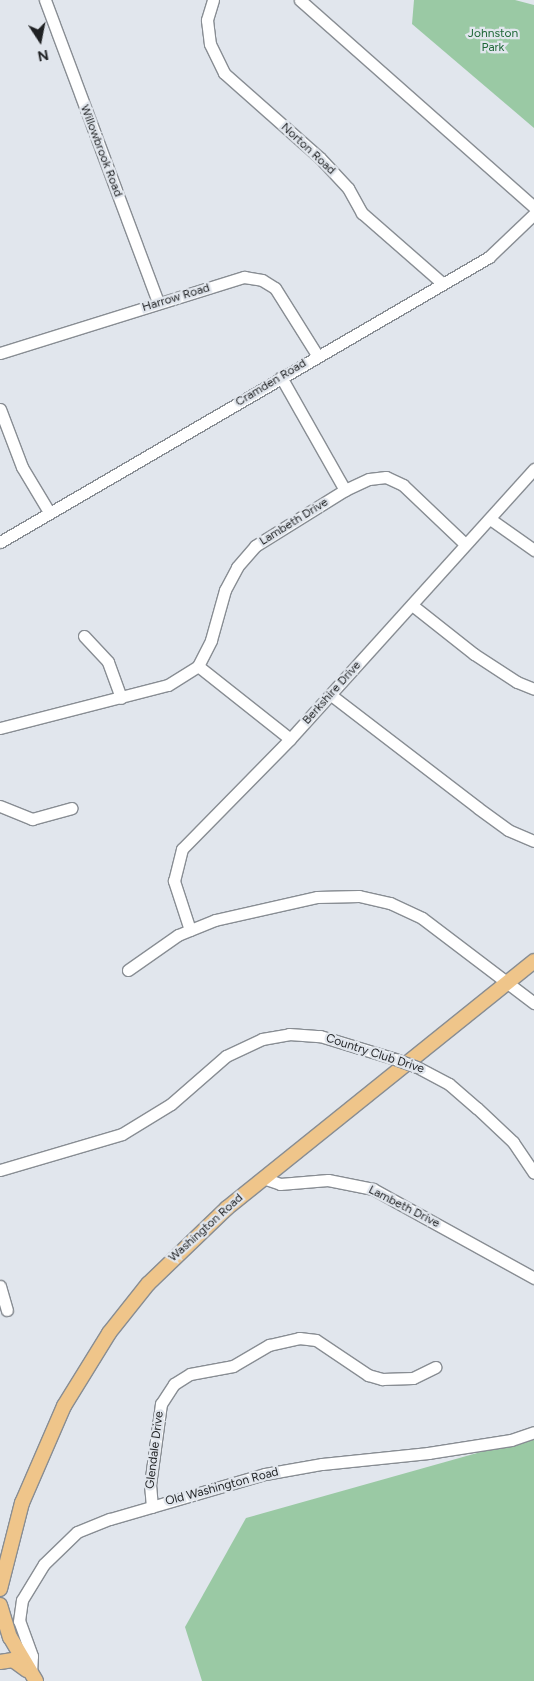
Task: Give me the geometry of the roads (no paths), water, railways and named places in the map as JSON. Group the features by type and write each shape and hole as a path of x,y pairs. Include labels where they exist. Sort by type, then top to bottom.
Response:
{"main road":[{"name":"Washington Road","path":"0,1588 16,1524 34,1472 64,1406 91,1360 128,1308 175,1255 263,1178 534,961"},
{"path":"0,1605 10,1637 33,1677"},
{"path":"0,1662 17,1662 33,1677"}],"street":[{"name":"Willowbrook Road","path":"44,0 158,303"},
{"name":"Norton Road","path":"213,0 207,20 210,44 224,73 325,164 348,188 362,214 442,283"},
{"path":"300,0 534,207"},
{"name":"Cramden Road","path":"0,542 282,378 317,355 489,257 534,214"},
{"name":"Harrow Road","path":"0,354 244,277 262,280 285,299 317,355"},
{"path":"282,378 345,490"},
{"path":"0,409 22,467 49,512"},
{"name":"Berkshire Drive","path":"190,930 174,881 182,849 331,695 534,469"},
{"name":"Lambeth Drive","path":"198,666 211,640 225,590 243,560 255,546 345,490 370,479 386,477 403,485 465,544"},
{"path":"490,519 534,550"},
{"path":"412,605 474,654 517,682 534,689"},
{"path":"84,636 108,662 121,698"},
{"path":"0,728 168,685 198,666 290,739"},
{"path":"331,695 508,830 534,841"},
{"path":"0,806 32,819 72,808"},
{"path":"128,970 190,930 228,916 317,897 371,898 390,903 422,918 534,1003"},
{"name":"Country Club Drive","path":"0,1170 131,1129 171,1104 226,1056 262,1039 289,1034 320,1036 395,1059 417,1067 449,1084 513,1142 534,1172"},
{"name":"Lambeth Drive","path":"263,1178 280,1184 328,1180 372,1189 534,1278"},
{"path":"0,1286 7,1310"},
{"name":"Glendale Drive","path":"152,1506 150,1485 161,1404 174,1384 190,1374 233,1366 269,1345 299,1338 316,1340 368,1375 382,1379 413,1378 436,1366"},
{"name":"Old Washington Road","path":"33,1677 32,1656 22,1634 20,1614 25,1594 37,1574 60,1546 77,1532 152,1506 294,1468 428,1453 510,1440 534,1432"}],"park label":[{"name":"Johnston Park","path":"493,41"}]}
